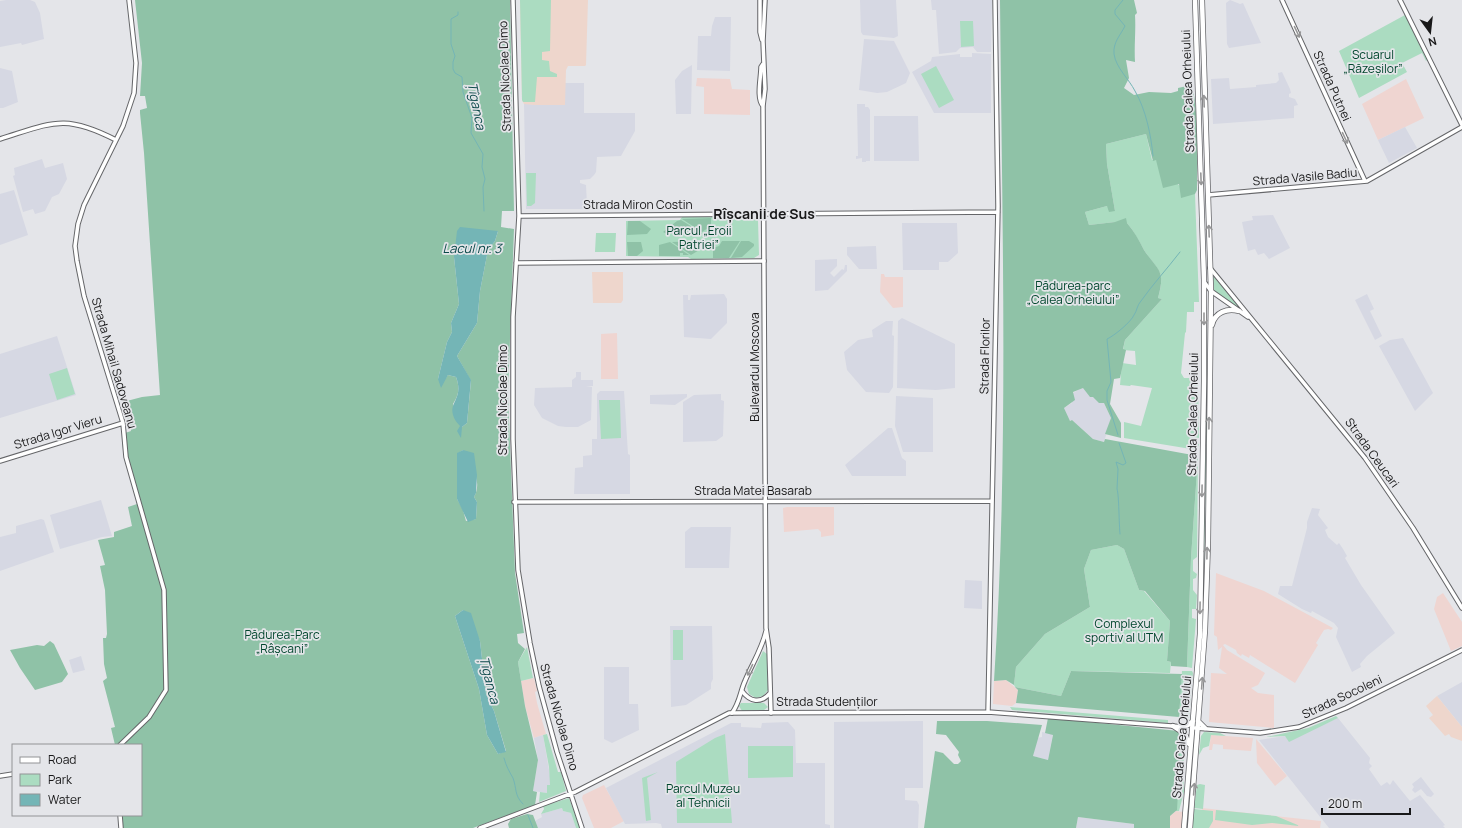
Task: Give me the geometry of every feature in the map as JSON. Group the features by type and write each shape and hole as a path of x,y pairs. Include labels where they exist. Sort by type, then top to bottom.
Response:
{"highway":[{"name":"Strada Calea Orheiului","path":"1184,828 1200,634 1201,570 1204,280 1196,0"},
{"name":"Strada Calea Orheiului","path":"1190,828 1199,722 1207,570 1210,268 1202,0"},
{"path":"1200,140 1206,140"},
{"path":"1204,339 1210,337 1213,322 1218,315 1228,309 1239,311"},
{"path":"1201,570 1207,570"},
{"path":"1183,727 1193,721"},
{"path":"1199,722 1205,728"},
{"path":"1173,726 1186,735 1191,750"}],"main road":[{"name":"Strada Mihail Sadoveanu","path":"121,744 152,713 168,684 164,590 126,457 123,423 84,296 75,250 77,229 82,212 116,140 130,106 136,76 129,0"},
{"name":"Strada Nicolae Dimo","path":"513,0 519,216 513,317 514,502 518,570 530,643 544,706 582,828"},
{"name":"Bulevardul Moscova","path":"760,0 760,32 763,41"},
{"name":"Bulevardul Moscova","path":"765,0 763,41 765,89 763,106 766,628 769,653 771,712"},
{"name":"Strada Florilor","path":"988,712 991,501 998,212 995,0"},
{"name":"Strada Putnei","path":"1282,0 1365,181"},
{"path":"1400,0 1462,126"},
{"path":"0,139 47,124 66,122 81,124 116,140"},
{"name":"Strada Vasile Badiu","path":"1208,195 1365,181 1462,126"},
{"name":"Strada Miron Costin","path":"519,216 998,212"},
{"path":"516,263 764,261"},
{"name":"Strada Ceucari","path":"1210,268 1365,458 1413,528 1462,608"},
{"name":"Strada Ceucari","path":"1204,280 1210,291 1252,320"},
{"name":"Strada Igor Vieru","path":"0,461 123,423"},
{"name":"Strada Matei Basarab","path":"514,502 991,501"},
{"name":"Bulevardul Moscova","path":"732,713 740,700 742,691 760,650 766,628"},
{"path":"760,650 765,650 769,653"},
{"name":"Strada Socoleni","path":"1198,728 1268,732 1306,725 1344,709 1462,650"},
{"path":"742,691 747,697 755,700 764,699 770,693"},
{"name":"Strada Studenților","path":"480,828 571,793 722,716 732,713 988,712 1198,728"},
{"path":"0,776 12,774"},
{"path":"120,816 121,828"}],"shaded area":[{"path":"30,0 35,2 40,13 44,39 22,45 21,43 0,47 0,1"},
{"path":"520,0 588,0 586,65 568,66 566,70 565,105 524,104 522,100"},
{"path":"860,0 896,0 898,36 894,38 863,35 861,32"},
{"path":"931,0 992,0 991,52 977,52 973,47 960,48 956,52 939,54 936,10 932,10"},
{"path":"1230,0 1240,4 1243,3 1261,43 1229,48 1227,44 1226,3"},
{"path":"715,17 731,17 730,71 697,70 698,36 711,36"},
{"path":"864,39 894,41 910,73 906,83 887,92 877,93 859,90"},
{"path":"972,53 991,54 991,113 934,113 912,72 931,61 932,57 960,54 960,57 972,57"},
{"path":"692,65 691,114 676,114 675,80 682,71"},
{"path":"0,68 12,71 18,102 3,108 0,108"},
{"path":"1282,72 1290,89 1291,93 1289,94 1289,97 1295,99 1298,105 1294,106 1294,118 1213,124 1211,79 1229,78 1230,89 1256,87 1256,85 1276,83 1279,80 1278,73"},
{"path":"697,78 730,79 732,89 750,90 750,115 704,114 704,87 696,86"},
{"path":"1406,79 1424,118 1378,140 1362,104"},
{"path":"565,83 584,83 584,113 635,113 635,131 621,156 597,157 596,172 594,175 590,179 580,180 580,183 586,185 587,205 585,209 526,209 524,104 565,105"},
{"path":"857,104 865,104 865,107 868,107 870,110 870,161 866,162 862,162 862,158 856,159 856,156 858,156"},
{"path":"874,116 918,116 919,161 874,161"},
{"path":"1405,127 1417,148 1389,163 1378,140"},
{"path":"42,159 45,168 63,163 67,179 59,194 52,197 45,211 35,214 33,209 23,212 13,176 15,175 14,168"},
{"path":"14,190 28,235 0,245 0,194"},
{"path":"1273,215 1290,248 1269,259 1264,253 1258,255 1255,249 1248,251 1242,222 1253,220 1252,216"},
{"path":"902,223 957,223 958,253 948,262 939,262 939,270 903,270"},
{"path":"876,246 877,269 859,269 847,255 847,247"},
{"path":"837,259 837,266 830,273 834,277 842,269 844,270 845,265 847,265 847,271 828,290 815,291 815,260"},
{"path":"592,272 623,272 623,300 621,303 593,303"},
{"path":"881,274 884,274 885,277 903,277 903,307 893,308 880,292"},
{"path":"724,294 727,299 727,323 711,339 684,337 683,295 688,295 688,300 690,300 691,295"},
{"path":"1367,294 1374,309 1370,311 1382,336 1375,340 1355,300"},
{"path":"902,318 955,344 955,388 936,390 897,388 898,321"},
{"path":"886,321 893,321 893,387 889,393 866,392 847,370 844,352 858,340 873,337 872,330"},
{"path":"617,333 618,379 601,379 601,334"},
{"path":"57,336 76,395 0,418 0,354"},
{"path":"1403,338 1433,393 1415,411 1379,346 1390,340"},
{"path":"576,372 581,372 581,380 593,380 593,386 586,386 592,387 591,420 578,427 566,427 558,426 542,418 534,405 535,388 572,387 572,380 576,377"},
{"path":"1083,387 1097,400 1104,403 1111,418 1104,442 1093,439 1072,420 1070,421 1067,416 1064,408 1072,403 1073,393"},
{"path":"600,391 624,391 628,454 630,455 630,494 574,494 575,468 583,467 583,456 592,455 592,439 597,439 597,394"},
{"path":"687,394 687,397 675,405 650,404 650,395"},
{"path":"721,394 721,400 724,401 723,436 716,441 683,442 683,402 694,395"},
{"path":"896,396 933,398 933,452 903,452 895,426"},
{"path":"888,428 892,428 902,458 906,461 906,476 852,476 845,465"},
{"path":"101,500 112,536 102,537 60,549 50,515"},
{"path":"834,507 834,535 821,537 821,532 818,529 784,532 783,508"},
{"path":"1312,508 1320,509 1318,515 1328,528 1325,530 1328,537 1337,545 1339,543 1347,556 1345,558 1361,585 1395,633 1367,656 1360,664 1361,667 1352,672 1336,637 1338,628 1334,623 1312,611 1311,613 1302,609 1278,594 1280,586 1292,586 1307,528 1307,522"},
{"path":"41,519 44,520 54,552 0,571 0,537 16,533 16,526"},
{"path":"691,527 731,527 729,568 685,568 685,532"},
{"path":"1216,573 1264,591 1333,628 1331,630 1324,630 1316,643 1318,645 1295,683 1250,655 1249,658 1242,654 1241,656 1236,650 1225,644 1223,645 1227,650 1265,673 1258,685 1251,688 1258,693 1274,695 1274,728 1209,722 1211,673 1227,674 1219,668 1222,647 1218,650 1217,637 1214,635"},
{"path":"965,580 982,581 982,609 964,608"},
{"path":"1443,593 1462,622 1462,646 1451,651 1434,609 1437,597"},
{"path":"670,626 712,626 713,679 711,689 686,705 671,707"},
{"path":"81,656 85,670 73,673 69,660"},
{"path":"604,667 629,667 629,704 638,704 639,730 612,743 604,739"},
{"path":"534,678 537,691 535,692 537,703 546,734 534,738 525,706 521,681"},
{"path":"1006,680 1018,690 1016,703 1012,706 993,704 994,681"},
{"path":"1462,682 1462,727 1437,696"},
{"path":"1437,696 1462,727 1462,741 1451,737 1449,734 1445,736 1429,718 1433,715 1426,706"},
{"path":"1338,718 1370,758 1369,763 1372,766 1369,769 1381,786 1387,782 1390,785 1393,780 1410,801 1420,795 1445,825 1443,826 1445,828 1329,828 1259,740 1285,736 1291,741 1291,739"},
{"path":"923,721 923,788 905,788 905,800 917,801 919,805 918,828 834,828 834,722"},
{"path":"788,722 795,730 796,763 825,763 825,824 830,825 830,828 662,828 661,824 656,823 625,824 606,788 731,723 741,723 741,727 761,728 762,723"},
{"path":"1042,732 1053,734 1048,760 1033,756 1037,738 1042,737"},
{"path":"543,735 550,776 550,785 547,793 533,791 538,760 534,738"},
{"path":"1211,735 1253,738 1251,751 1223,749 1223,745 1213,744 1212,750 1209,750"},
{"path":"1256,739 1287,776 1275,786 1257,763"},
{"path":"1421,777 1434,794 1431,797 1427,796 1421,789 1415,793 1412,790 1414,787 1412,784"},
{"path":"604,785 624,821 611,828 594,828 582,798 583,795"},
{"path":"562,808 563,811 571,813 576,828 538,828 535,821 542,817 541,814"},
{"path":"1202,808 1321,821 1320,828 1200,828"},
{"path":"1176,811 1183,812 1182,828 1170,828 1170,816"},
{"path":"1078,817 1134,824 1134,828 1076,828"}],"green space":[{"name":"Pădurea-Parc „Râșcani”","path":"135,0 510,0 514,211 502,211 501,227 514,229 508,394 515,573 524,633 517,634 518,643 525,649 518,662 525,706 538,760 533,791 537,792 535,805 473,828 123,828 122,816 142,816 142,744 115,744 111,728 115,727 103,681 107,678 104,664 103,638 106,638 107,634 105,590 100,566 105,565 98,540 114,537 114,532 132,526 128,507 137,504 123,449 122,434 131,431 123,402 142,397 160,395 140,113 140,110 147,108 145,96 140,96 142,63","holes":["498,231 495,241 488,250 480,291 477,323 457,356 471,381 467,423 462,427 453,404 457,397 458,391 456,377 448,375 445,379 438,379 447,342 452,332 451,323 459,304 454,257","463,450 477,479 474,497 477,502 476,519 466,521 463,510 457,499 457,454","463,610 480,641 486,694 494,711 506,751 498,754 487,735 479,689 455,616"]},
{"path":"520,0 551,0 550,51 542,52 542,60 549,61 550,71 557,74 557,77 537,77 535,102 523,102 522,100"},
{"name":"Pădurea-parc „Calea Orheiului”","path":"1000,0 1134,0 1137,13 1135,15 1135,62 1126,60 1129,78 1124,88 1134,95 1149,92 1171,93 1178,91 1178,88 1191,85 1194,93 1197,136 1197,190 1195,194 1181,198 1179,184 1163,188 1156,160 1153,161 1146,134 1106,144 1107,164 1115,211 1109,212 1107,206 1085,212 1089,225 1115,222 1126,218 1127,223 1157,267 1161,276 1158,298 1162,299 1125,340 1123,349 1126,350 1120,378 1114,379 1110,404 1121,423 1121,438 1105,434 1111,418 1104,403 1099,403 1093,397 1090,397 1083,388 1073,392 1075,400 1064,408 1070,421 1072,420 1093,439 1104,442 1105,439 1198,456 1191,558 1187,667 1171,666 1171,662 1167,661 1170,621 1145,591 1139,590 1124,549 1117,545 1091,550 1084,569 1090,607 1045,634 1016,667 1014,685 1006,680 994,681 1002,511 1003,426 1003,255"},
{"name":"Scuarul „Răzeșilor”","path":"1405,15 1427,60 1426,61 1422,53 1402,63 1407,72 1359,98 1339,51"},
{"path":"960,21 973,21 974,46 961,47"},
{"path":"936,66 954,100 939,108 921,74"},
{"path":"1146,134 1152,160 1156,160 1179,186 1190,193 1195,194 1199,302 1194,302 1194,312 1187,312 1181,373 1184,378 1197,378 1198,380 1199,438 1193,437 1192,442 1199,444 1197,450 1124,438 1124,422 1141,426 1152,388 1120,385 1122,363 1136,365 1135,351 1123,350 1125,340 1162,299 1158,298 1161,276 1157,267 1127,223 1115,222 1089,225 1085,212 1107,206 1115,211 1107,164 1106,144"},
{"path":"526,173 536,173 535,203 531,206 527,206"},
{"name":"Parcul „Eroii Patriei”","path":"682,217 755,217 758,220 759,255 754,258 691,259 688,257 626,256 626,221 680,220"},
{"path":"711,218 711,226 702,232 682,219"},
{"path":"681,220 702,234 667,234 663,232 677,221"},
{"path":"628,221 640,221 651,229 647,234 627,235"},
{"path":"596,233 616,233 615,252 595,252"},
{"path":"702,241 706,246 691,255 672,242"},
{"path":"722,241 740,241 729,258 713,258 713,248 719,246"},
{"path":"741,241 749,241 754,244 754,246 742,257 731,258"},
{"path":"627,242 641,242 643,251 637,256 628,256"},
{"path":"670,242 689,255 683,255 683,253 680,253 680,256 659,256 659,245"},
{"path":"1213,276 1246,315 1214,291"},
{"path":"67,368 75,394 57,400 49,374"},
{"path":"599,400 620,400 621,438 601,439"},
{"path":"1206,416 1207,417 1203,568"},
{"path":"1198,456 1197,557 1193,560 1193,571 1197,574 1196,578 1193,579 1193,590 1197,595 1196,609 1192,609 1192,618 1196,619 1192,668 1187,667 1191,558"},
{"name":"Complexul sportiv al UTM","path":"1117,545 1124,549 1139,590 1144,591 1170,621 1167,661 1171,662 1170,673 1071,671 1061,696 1015,687 1016,667 1045,634 1090,607 1084,569 1091,550"},
{"path":"673,630 683,630 683,660 673,660"},
{"path":"50,641 54,644 68,674 62,682 35,690 10,650 37,645 44,646"},
{"path":"527,647 533,678 521,681 518,662"},
{"path":"763,651 767,654 768,690 763,696 756,698 749,694 747,687"},
{"path":"1071,671 1182,674 1179,717 1016,703 1018,690 1015,687 1061,696"},
{"path":"1182,671 1192,671 1193,673 1189,718 1179,719"},
{"path":"741,703 764,703 768,707 764,710 742,711 739,706"},
{"path":"1010,707 1168,720 1168,723 1012,710"},
{"path":"1336,716 1338,718 1289,742 1285,736 1266,737 1308,728"},
{"path":"1048,718 1179,731 1179,736 1181,739 1177,810 1170,816 1170,828 1134,828 1134,824 1078,817 1076,828 924,828 935,751 943,753 954,764 958,764 961,761 958,755 959,752 946,735 936,734 937,721 987,721 1042,725 1033,756 1048,760 1053,735 1045,733"},
{"path":"1179,731 1184,734 1186,742 1183,766 1184,792 1179,811 1176,811 1181,739 1179,736"},
{"path":"1204,732 1220,733 1226,736 1211,735 1209,746 1203,748 1199,755 1201,736"},
{"path":"547,734 558,772 561,772 566,791 539,802 540,792 547,793 547,785 550,785 549,767 543,735"},
{"name":"Parcul Muzeu al Tehnicii","path":"725,734 732,823 677,823 676,762 715,738"},
{"path":"748,746 793,746 793,777 748,778"},
{"path":"658,772 647,778 651,820 646,821 642,778"},
{"path":"1197,785 1205,785 1203,809 1194,808"},
{"path":"569,798 580,828 576,828 571,813 563,811 562,808 541,814 544,809 543,806"},
{"path":"1194,809 1213,811 1213,821 1209,828 1192,828"},
{"path":"1216,810 1276,816 1300,826 1272,823 1252,825 1215,820"},
{"path":"527,814 533,815 538,828 509,828 508,824 511,819"}],"water":[{"name":"Lacul nr. 3","path":"460,227 498,231 495,241 488,250 480,291 477,323 457,356 471,380 467,423 462,427 461,438 457,431 460,426 454,418 452,410 458,395 458,384 456,377 448,375 441,388 438,379 447,342 452,332 451,323 459,304 454,257 457,231"},
{"path":"463,450 474,453 477,475 476,493 474,497 477,502 476,519 468,522 457,499 457,453"},
{"path":"463,610 471,613 480,641 486,694 494,711 506,752 498,754 487,735 479,689 455,616"}],"waterway":[{"path":"1123,0 1115,10 1115,14 1125,26 1116,43 1114,54 1117,64 1139,98 1145,114 1153,156"},
{"name":"Țîganca","path":"458,12 458,15 451,19 451,44 455,56 453,69 455,73 462,77 463,92 472,118 471,133 483,154 482,167 485,179 483,187 484,211"},
{"path":"1118,435 1107,400 1107,391 1111,382 1107,339 1118,332 1130,321 1150,289 1180,252"},
{"path":"1119,443 1126,463 1123,465 1116,462 1118,469 1117,489 1120,534"},
{"name":"Țîganca","path":"504,758 513,778 517,795 523,804"},
{"name":"Țîganca","path":"528,815 533,828"}],"district":[{"name":"Rîșcanii de Sus","path":"764,214"}]}
